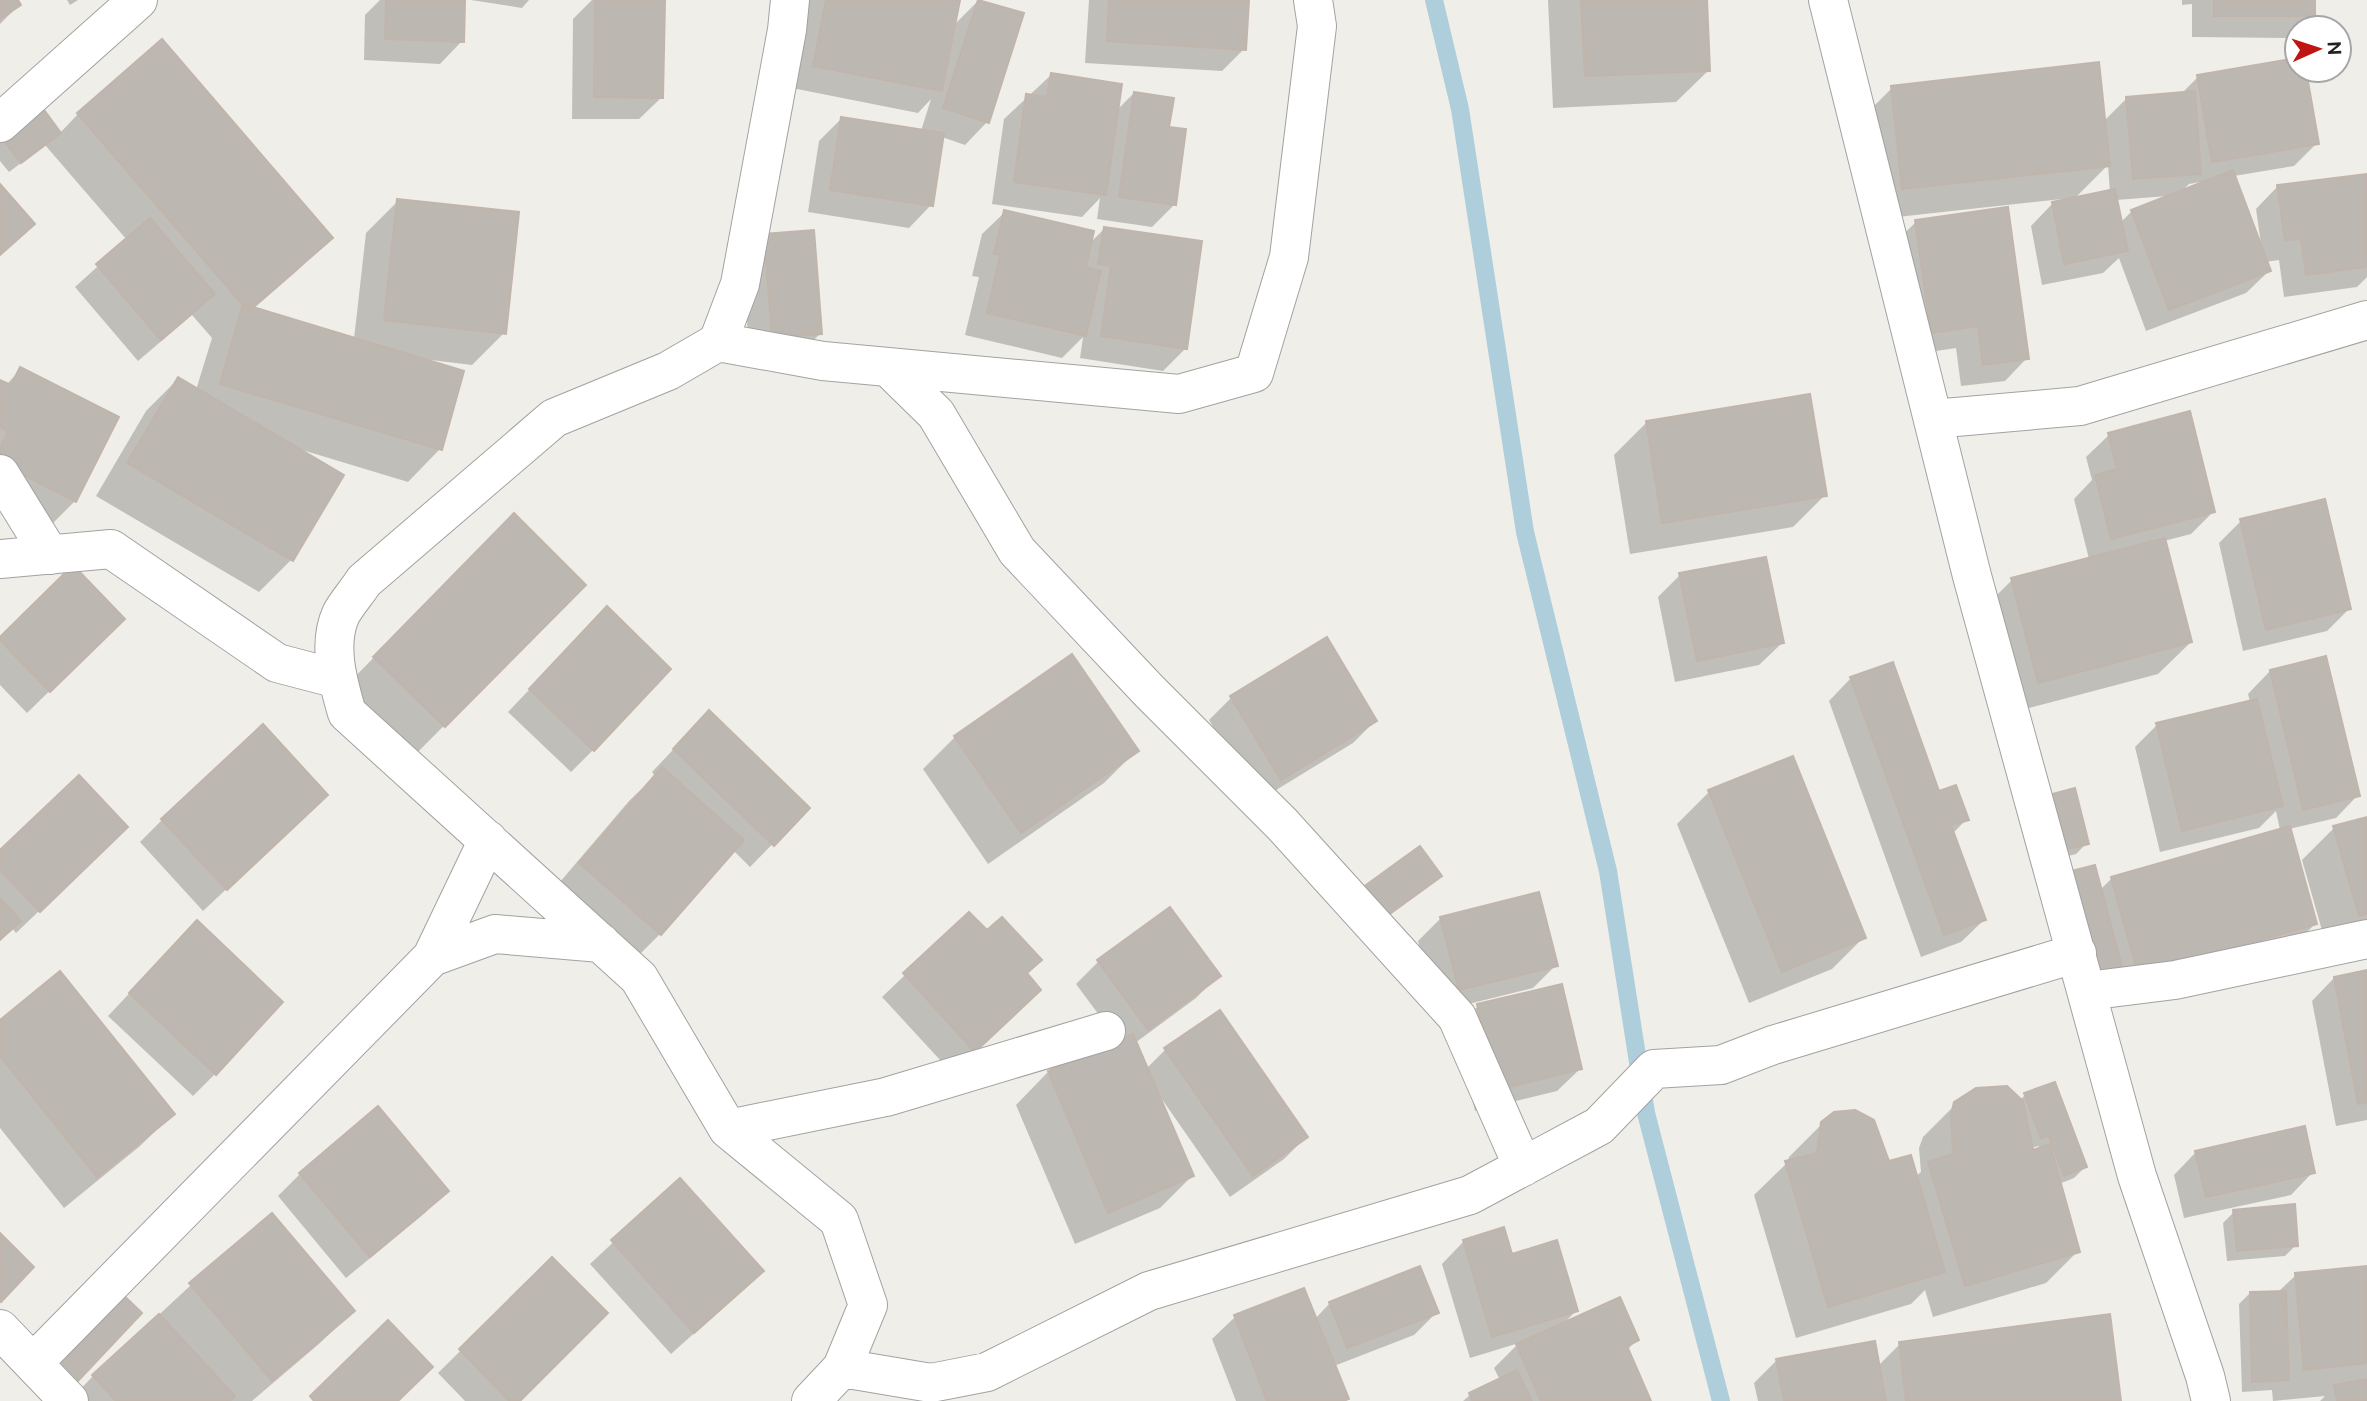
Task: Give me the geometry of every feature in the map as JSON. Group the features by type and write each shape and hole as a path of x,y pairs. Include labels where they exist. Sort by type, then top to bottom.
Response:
{"street":[{"path":"0,123 138,0"},
{"path":"790,0 787,30 740,284 718,342 668,371 554,418 364,582 342,613 334,638 338,679 347,713 639,978 729,1129 839,1220 868,1305 842,1368 811,1401"},
{"path":"718,342 823,361 1179,394 1254,373 1289,257 1317,26 1313,0"},
{"path":"1828,0 1972,576 2137,1176 2205,1376 2211,1401"},
{"path":"1933,419 2080,406 2367,320"},
{"path":"888,367 936,414 1017,551 1150,692 1282,824 1457,1017 1523,1167"},
{"path":"0,474 50,555"},
{"path":"0,559 111,549 277,663 338,679"},
{"path":"33,1363 432,957 488,840"},
{"path":"432,957 495,934 601,943"},
{"path":"2087,991 2175,980 2367,939"},
{"path":"842,1368 931,1383 987,1373 1149,1291 1470,1195 1600,1126 1654,1069 1721,1065 1773,1045 2077,953"},
{"path":"729,1129 886,1097 1106,1031"},
{"path":"0,1329 69,1401"}],"building":[{"path":"0,0 18,0 21,5 0,19"},
{"path":"386,0 465,0 464,42 385,39"},
{"path":"595,0 665,0 663,98 594,97"},
{"path":"826,0 960,0 942,91 813,66"},
{"path":"978,0 1024,13 989,123 943,108"},
{"path":"1109,0 1249,0 1246,50 1107,41"},
{"path":"1581,0 1707,0 1710,71 1585,76"},
{"path":"2214,0 2315,0 2315,14 2214,16"},
{"path":"162,39 333,238 248,311 77,113"},
{"path":"2283,60 2283,84 2308,84 2319,144 2212,162 2197,75"},
{"path":"2099,62 2110,166 1902,189 1891,86"},
{"path":"1051,73 1122,84 1106,195 1014,182 1026,94 1047,97"},
{"path":"2195,91 2201,174 2133,179 2126,97"},
{"path":"1134,92 1174,98 1169,127 1186,129 1176,205 1119,197"},
{"path":"42,107 61,133 21,163 1,137"},
{"path":"841,117 944,133 933,206 830,190"},
{"path":"2233,170 2271,271 2169,310 2131,210"},
{"path":"2367,174 2367,267 2306,275 2301,239 2285,240 2277,185"},
{"path":"0,184 35,224 0,255"},
{"path":"2115,189 2128,251 2064,264 2052,202"},
{"path":"397,199 519,212 506,334 384,320"},
{"path":"2008,207 2029,359 1983,365 1978,326 1931,333 1915,220"},
{"path":"1004,210 1094,231 1086,267 1101,271 1086,336 987,313 1000,255 994,254"},
{"path":"150,218 215,294 161,340 96,264"},
{"path":"1104,227 1202,241 1187,349 1101,336 1111,266 1098,264"},
{"path":"814,230 822,334 772,337 764,234"},
{"path":"243,304 464,371 442,450 220,384"},
{"path":"20,367 119,417 76,502 0,463 0,448 8,431 0,427 0,380 11,385"},
{"path":"178,377 344,475 293,561 127,463"},
{"path":"1810,394 1827,496 1662,523 1646,421"},
{"path":"2190,411 2215,512 2111,539 2095,475 2117,469 2108,433"},
{"path":"2325,499 2351,609 2266,630 2240,519"},
{"path":"514,513 586,585 445,727 373,657"},
{"path":"2165,538 2192,642 2038,683 2011,578"},
{"path":"1766,557 1784,643 1697,661 1679,573"},
{"path":"73,565 125,619 50,692 0,637"},
{"path":"607,606 671,669 594,751 529,689"},
{"path":"1327,637 1377,721 1281,780 1230,696"},
{"path":"1072,654 1139,751 1021,833 954,736"},
{"path":"2326,656 2360,796 2303,810 2270,670"},
{"path":"1893,662 1939,791 1956,785 1969,820 1951,825 1986,920 1944,935 1850,677"},
{"path":"2257,699 2283,806 2182,831 2156,723"},
{"path":"709,710 810,808 774,846 673,749"},
{"path":"263,724 328,795 227,890 161,819"},
{"path":"1793,756 1866,938 1782,972 1708,790"},
{"path":"662,767 744,840 661,935 579,863"},
{"path":"79,775 128,827 40,912 0,870 0,850"},
{"path":"2075,788 2089,844 2059,851 2045,796"},
{"path":"2367,817 2367,914 2359,916 2333,826"},
{"path":"2290,826 2317,924 2138,974 2111,877"},
{"path":"1420,846 1442,876 1384,918 1362,888"},
{"path":"2095,865 2123,970 2091,978 2064,873"},
{"path":"1539,892 1558,966 1459,990 1440,917"},
{"path":"0,898 21,921 0,940"},
{"path":"1170,907 1221,976 1148,1030 1097,960"},
{"path":"969,912 987,930 1002,917 1042,960 1027,973 1041,990 975,1052 903,973"},
{"path":"197,920 283,1002 216,1075 129,993"},
{"path":"2367,970 2367,1103 2358,1104 2334,977"},
{"path":"60,971 175,1114 97,1177 0,1056 0,1020"},
{"path":"1562,984 1582,1069 1497,1090 1477,1004"},
{"path":"1220,1010 1308,1137 1253,1176 1164,1048"},
{"path":"1133,1034 1194,1176 1108,1213 1048,1071"},
{"path":"2055,1082 2087,1167 2064,1176 2049,1136 2041,1138 2024,1093"},
{"path":"2007,1086 2023,1101 2033,1150 2050,1144 2080,1252 1965,1286 1928,1162 1953,1154 1951,1115 1954,1102 1976,1088"},
{"path":"378,1106 449,1191 370,1257 299,1173"},
{"path":"1855,1110 1874,1120 1889,1161 1911,1155 1945,1272 1828,1307 1785,1161 1817,1153 1821,1122 1834,1112"},
{"path":"2305,1126 2315,1173 2206,1197 2195,1151"},
{"path":"680,1178 764,1271 694,1333 611,1240"},
{"path":"2295,1204 2298,1246 2237,1251 2233,1210"},
{"path":"272,1213 355,1311 272,1381 189,1283"},
{"path":"1504,1227 1512,1254 1557,1240 1578,1311 1492,1337 1463,1240"},
{"path":"0,1233 34,1267 1,1302 0,1301"},
{"path":"552,1257 608,1313 520,1401 509,1401 459,1349"},
{"path":"1420,1266 1439,1313 1347,1348 1329,1302"},
{"path":"2367,1266 2367,1363 2304,1370 2295,1273"},
{"path":"115,1287 142,1313 76,1383 49,1358"},
{"path":"1304,1288 1349,1399 1267,1401 1234,1315"},
{"path":"2286,1291 2289,1380 2252,1382 2250,1292"},
{"path":"1620,1297 1639,1340 1627,1346 1651,1401 1541,1401 1516,1344"},
{"path":"159,1314 235,1396 230,1401 116,1401 92,1375"},
{"path":"2110,1314 2121,1401 1906,1401 1899,1342"},
{"path":"388,1320 433,1367 398,1401 314,1401 310,1396"},
{"path":"1875,1341 1886,1401 1784,1401 1776,1359"},
{"path":"1517,1370 1532,1401 1472,1401 1469,1393"},
{"path":"2367,1379 2367,1401 2337,1401 2334,1385"}],"waterway":[{"path":"1434,0 1460,109 1525,532 1608,871 1646,1113 1721,1401"}]}
